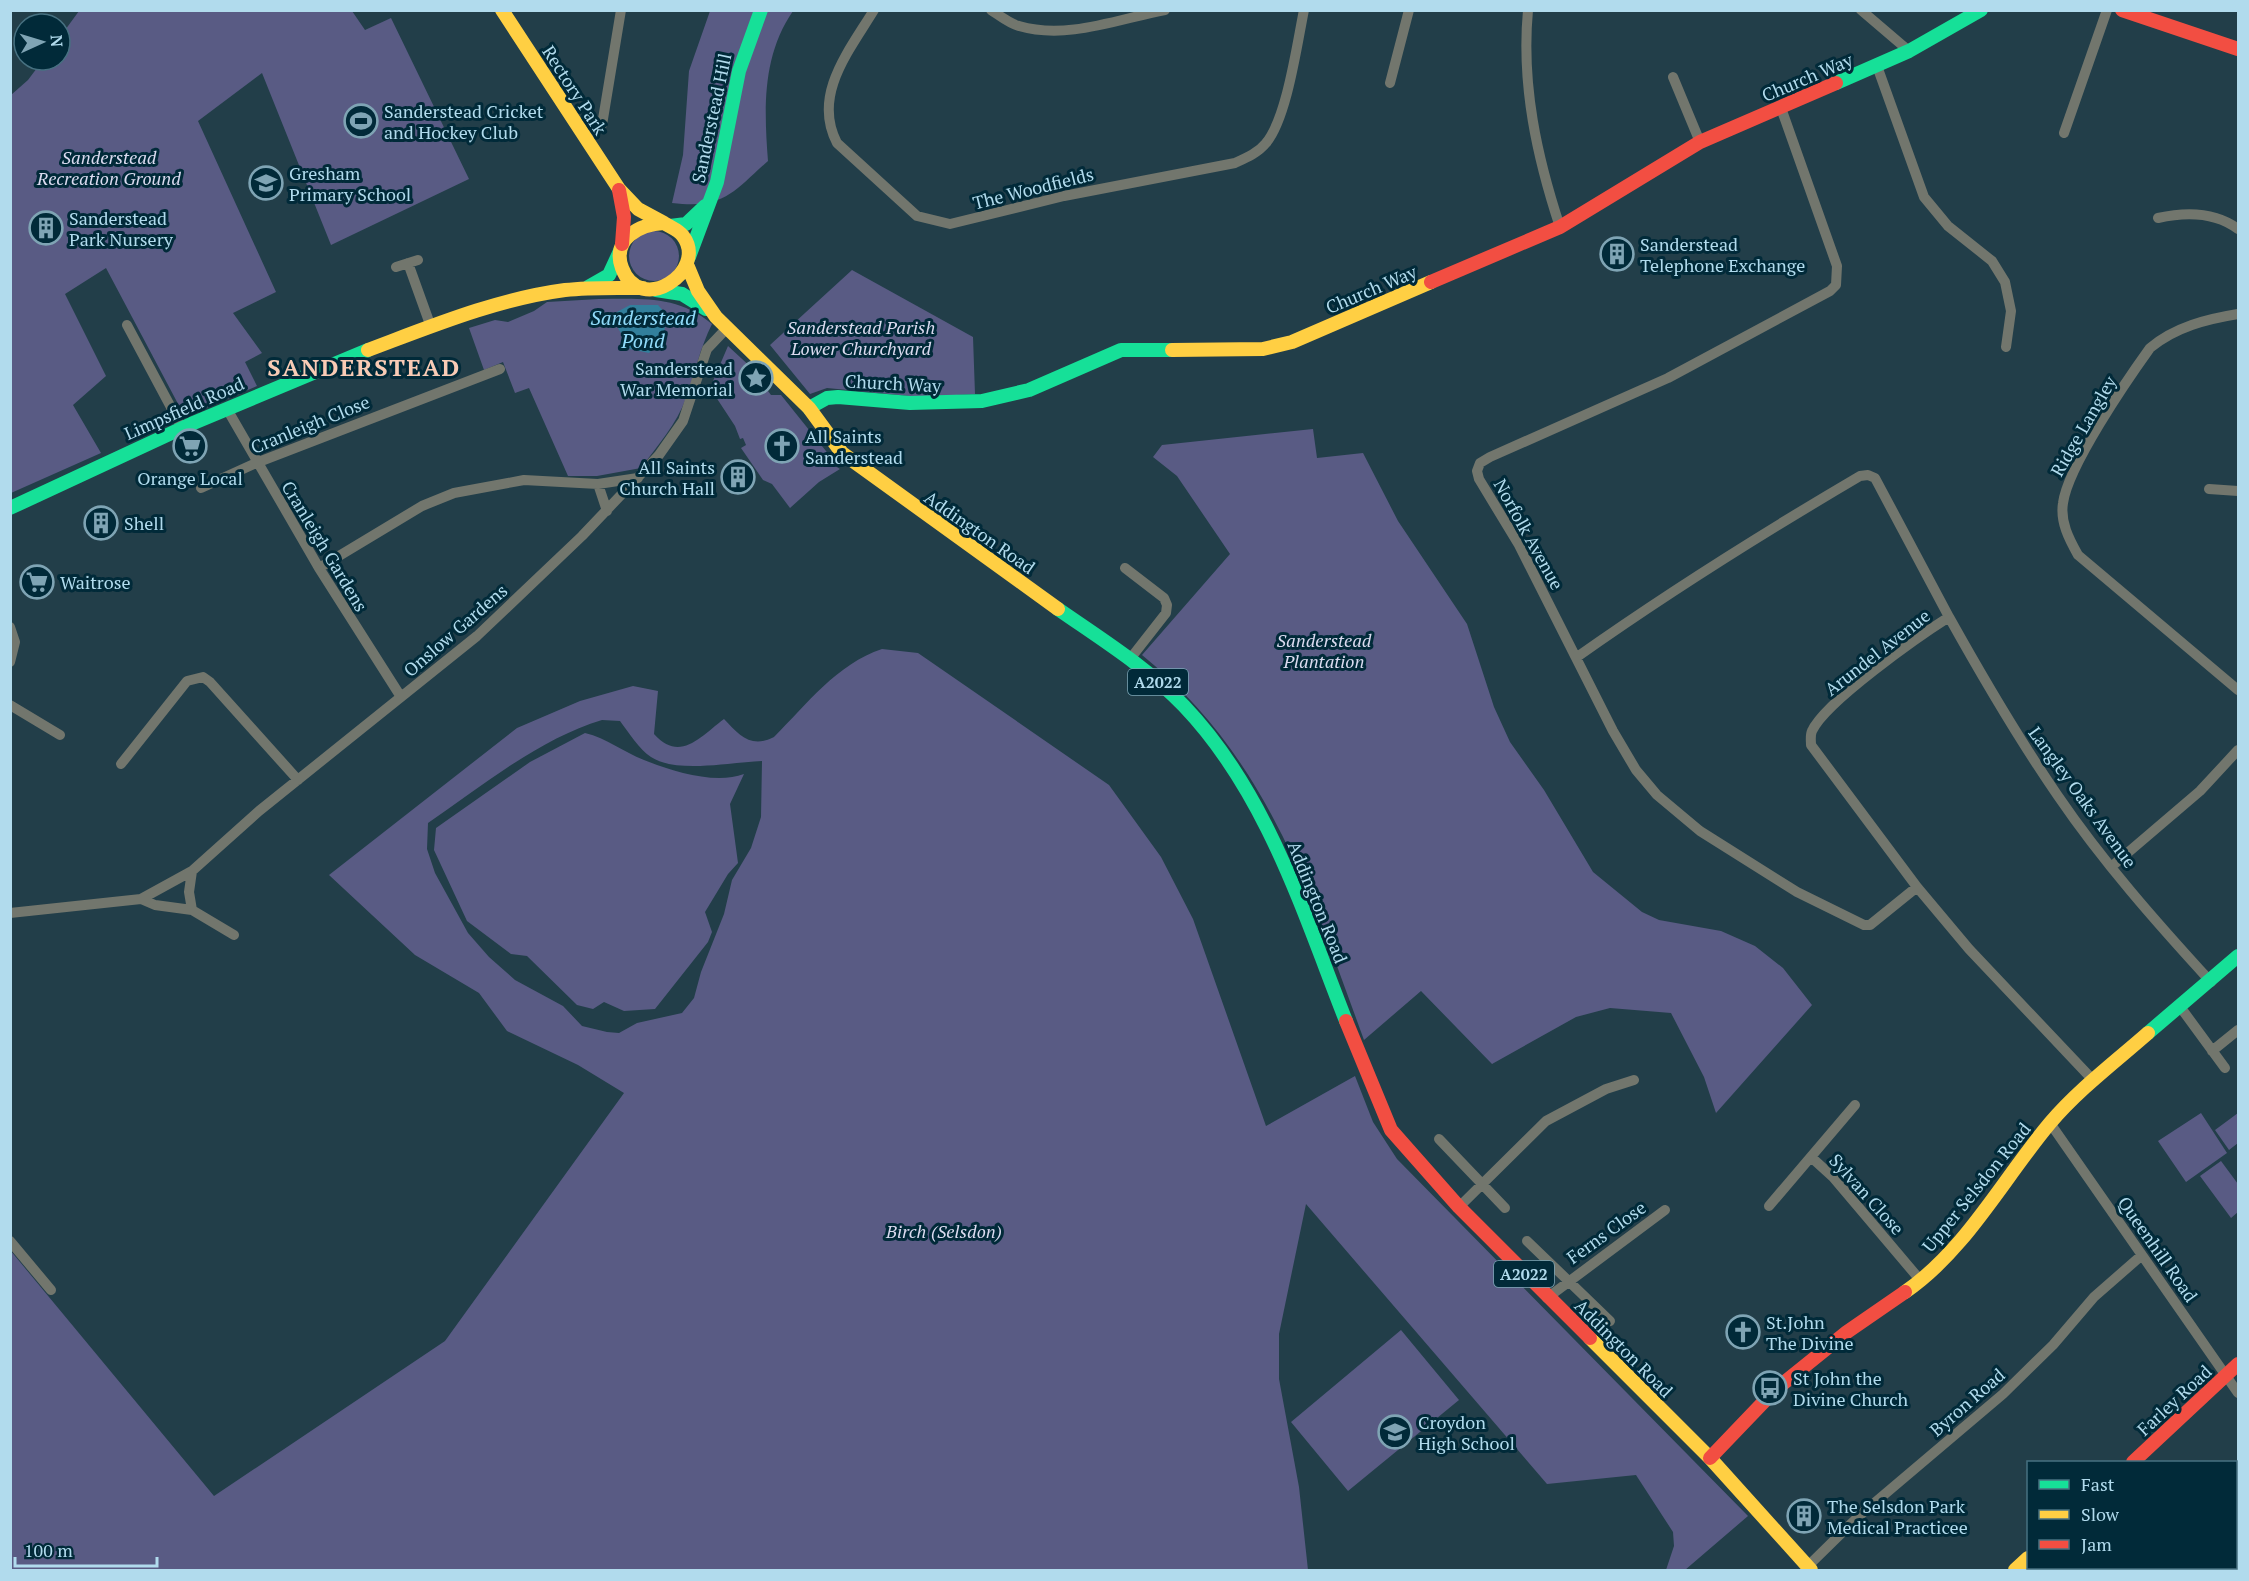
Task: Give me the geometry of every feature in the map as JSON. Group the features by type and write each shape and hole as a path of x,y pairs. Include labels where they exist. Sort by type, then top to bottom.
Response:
{"main road":[{"name":"Rectory Park","path":"502,10 619,189 638,209 667,224"},
{"name":"Sanderstead Hill","path":"689,262 694,239 711,200 720,171 733,89 746,41 761,10"},
{"name":"Church Way","path":"809,408 827,398 838,397 920,405 978,401 1029,390 1102,355 1121,350 1263,349 1292,342 1560,227 1700,142 1909,51 1981,10"},
{"path":"2123,11 2238,49"},
{"name":"Rectory Park","path":"619,189 624,217 621,248"},
{"name":"Sanderstead Hill","path":"667,224 686,224 711,200"},
{"path":"667,224 683,237 689,262 674,282 647,289 625,276 619,258 621,248 628,233 638,227 667,224"},
{"name":"Limpsfield Road","path":"583,289 605,278 621,248"},
{"name":"A2022","path":"689,262 698,291 716,317"},
{"name":"Limpsfield Road","path":"10,508 182,428 340,360 430,327 503,302 583,289 647,289"},
{"name":"A2022","path":"647,289 687,296 716,317"},
{"name":"Addington Road","path":"716,317 809,408 842,453 1130,659 1184,706 1251,796 1282,857 1304,908 1383,1114 1408,1153 1547,1298 1710,1458 1810,1568"},
{"name":"Upper Selsdon Road","path":"1710,1458 1775,1390 1847,1332 1921,1281 1948,1255 2050,1123 2092,1079 2181,1008 2238,956"},
{"name":"Farley Road","path":"2134,1461 2238,1364"},
{"path":"2015,1570 2027,1559"}],"street":[{"path":"586,139 602,123 621,10"},
{"name":"The Woodfields","path":"874,10 830,87 830,129 837,143 917,216 950,224 1064,196 1235,164 1251,156 1266,144 1276,126 1304,10"},
{"path":"991,10 1017,26 1043,31 1083,29 1166,10"},
{"path":"1390,83 1409,10"},
{"path":"1528,10 1527,53 1532,118 1546,186 1560,227"},
{"path":"1862,10 1909,51"},
{"path":"2064,133 2107,10"},
{"path":"1877,66 1924,197 1948,226 1992,261 2005,282 2011,311 2006,347"},
{"path":"1673,77 1700,142"},
{"name":"Norfolk Avenue","path":"1780,108 1837,266 1836,285 1830,291 1668,378 1480,463 1477,471 1479,479 1519,545 1636,770 1657,795 1700,831 1797,892 1864,925 1870,925 1917,887"},
{"path":"2158,218 2182,213 2214,217 2238,229"},
{"path":"396,267 413,262 430,327"},
{"name":"Ridge Langley","path":"2238,314 2183,328 2163,337 2150,348 2085,452 2066,486 2062,505 2068,537 2078,555 2238,690"},
{"path":"127,325 182,428"},
{"name":"Onslow Gardens","path":"141,899 192,872 259,811 477,636 607,511 638,478 683,422 707,349 726,328"},
{"name":"Cranleigh Close","path":"201,488 256,463 500,369"},
{"name":"Cranleigh Gardens","path":"227,409 256,463 319,568 401,697"},
{"name":"Arundel Avenue","path":"1577,657 1709,566 1860,476 1868,475 1881,484 1949,617 1915,639 1847,694 1825,714 1812,731 1811,739 1818,756 1917,887 1969,949 2092,1079"},
{"path":"319,568 422,506 454,493 524,480 598,484 638,478"},
{"path":"598,484 607,511"},
{"path":"2210,489 2238,491"},
{"path":"1125,568 1164,598 1167,605 1166,613 1130,659"},
{"name":"Langley Oaks Avenue","path":"1949,617 2017,733 2059,797 2111,867 2211,982"},
{"path":"10,627 15,642 10,662"},
{"path":"121,764 187,681 202,677 210,682 298,780"},
{"path":"10,705 60,735"},
{"path":"2111,867 2200,791 2238,750"},
{"path":"192,872 189,892 192,910"},
{"path":"10,913 141,899 155,905 192,910 234,935"},
{"path":"2181,1008 2225,1068"},
{"path":"2212,1051 2238,1030"},
{"path":"1459,1207 1480,1183 1546,1121 1606,1089 1634,1080"},
{"name":"Sylvan Close","path":"1769,1206 1855,1105"},
{"name":"Queenhill Road","path":"2050,1123 2238,1393"},
{"path":"1439,1139 1505,1208"},
{"name":"Sylvan Close","path":"1811,1157 1833,1177 1921,1281"},
{"name":"Ferns Close","path":"1547,1298 1665,1210"},
{"name":"Ferns Close","path":"1527,1240 1610,1322"},
{"path":"10,1241 51,1290"},
{"name":"Byron Road","path":"1810,1568 1859,1516 2003,1394 2052,1345 2094,1297 2142,1255"}],"green space":[{"name":"Sanderstead Recreation Ground","path":"79,11 352,11 365,30 391,18 469,179 331,245 262,73 198,121 276,292 233,313 262,353 245,362 257,386 185,417 106,268 65,294 106,376 73,405 101,453 11,493 11,95 34,72 72,72 72,21"},
{"path":"710,11 793,11 775,46 767,83 768,161 736,190 716,201 690,204 672,203 683,155 689,71"},
{"path":"649,231 659,231 672,238 679,251 679,261 672,274 659,281 649,281 640,277 633,270 629,261 629,251 633,242 640,235"},
{"name":"Sanderstead Parish Lower Churchyard","path":"852,270 973,337 975,394 920,397 827,388 810,394 770,345"},
{"path":"644,299 672,303 686,308 712,324 682,408 641,468 597,476 568,476 529,388 515,393 503,362 484,370 469,328 495,320 508,322 534,311 547,302"},
{"path":"728,346 768,383 768,391 771,395 781,395 834,461 832,464 840,469 819,482 790,508 772,484 763,480 741,448 746,445 743,438 740,439 735,426 710,388"},
{"name":"Sanderstead Plantation","path":"1313,429 1317,458 1363,453 1398,521 1467,624 1494,707 1510,742 1544,790 1593,872 1642,912 1659,920 1721,931 1755,946 1783,968 1812,1005 1716,1113 1704,1077 1671,1013 1610,1008 1576,1017 1492,1064 1421,991 1364,1040 1325,933 1303,881 1280,831 1253,783 1222,737 1185,695 1142,655 1230,554 1177,476 1153,457 1162,445"},
{"name":"Birch (Selsdon)","path":"882,649 918,653 1109,785 1161,857 1193,919 1266,1126 1355,1076 1373,1122 1397,1159 1748,1516 1685,1570 1666,1570 1674,1546 1673,1532 1636,1475 1547,1484 1306,1204 1279,1334 1279,1379 1299,1487 1308,1570 11,1570 10,1250 214,1496 445,1341 624,1093 578,1065 507,1031 479,993 415,955 329,875 517,728 580,701 633,686 658,691 654,734 663,742 681,747 690,744 724,719 740,735 759,742 774,737 824,686 851,664","holes":["602,720 620,721 642,750 662,762 705,766 762,761 761,817 751,848 732,880 724,914 701,972 694,998 682,1013 637,1023 619,1033 582,1026 563,1006 515,980 489,957 468,933 435,873 427,849 428,823 533,751 579,728"]},
{"path":"585,733 601,738 644,760 680,772 720,778 744,774 730,804 738,863 728,874 705,912 712,932 708,942 655,1009 624,1011 604,1002 593,1009 577,1005 527,956 511,954 467,921 434,850 436,828 530,762"},
{"path":"2201,1113 2227,1153 2186,1182 2158,1141"},
{"path":"2238,1113 2238,1143 2229,1150 2215,1130"},
{"path":"2221,1161 2238,1184 2238,1212 2231,1218 2200,1176"},
{"path":"1401,1330 1459,1400 1348,1491 1291,1422"}],"water":[{"name":"Sanderstead Pond","path":"630,305 658,305 666,314 664,336 649,353 630,349 618,328 615,313"}],"traffic: fast":[{"path":"689,257 717,182 739,71 761,10"},
{"path":"1836,83 1909,51 1981,10"},
{"path":"670,226 686,224 705,206"},
{"path":"588,287 609,275 620,251"},
{"path":"656,290 682,294 706,309"},
{"path":"10,508 191,424 368,350"},
{"path":"809,408 827,398 838,397 910,403 982,401 1029,390 1121,350 1172,350"},
{"path":"1058,609 1124,654 1155,679 1184,706 1213,740 1238,777 1280,855 1346,1021"},
{"path":"2148,1033 2238,956"}],"traffic: slow":[{"path":"502,10 619,189 638,209 664,223"},
{"path":"664,223 683,236 689,249 687,263 680,274 669,284 656,289 643,289 631,282 622,268 621,249 624,241 637,230 664,223"},
{"path":"688,267 698,291 716,317 809,408 842,453 1058,609"},
{"path":"1172,350 1263,349 1292,342 1431,282"},
{"path":"368,350 465,314 540,294 575,289 643,288"},
{"path":"1905,1292 1947,1256 2061,1111 2085,1087 2148,1033"},
{"path":"1590,1338 1710,1458 1811,1570"},
{"path":"2015,1570 2027,1559"}],"traffic: jam":[{"path":"2122,10 2238,49"},
{"path":"1431,282 1560,227 1700,142 1836,83"},
{"path":"619,190 624,217 622,244"},
{"path":"1346,1021 1391,1130 1459,1207 1590,1338"},
{"path":"1710,1458 1775,1390 1847,1332 1905,1292"},
{"path":"2134,1461 2238,1364"}],"place":[{"name":"Sanderstead Cricket and Hockey Club","path":"361,121"},
{"name":"Gresham Primary School","path":"266,183"},
{"name":"Sanderstead Park Nursery","path":"46,228"},
{"name":"Sanderstead Telephone Exchange","path":"1617,254"},
{"name":"Sanderstead War Memorial","path":"756,378"},
{"name":"Orange Local","path":"190,446"},
{"name":"All Saints Sanderstead","path":"782,446"},
{"name":"All Saints Church Hall","path":"738,477"},
{"name":"Shell","path":"101,523"},
{"name":"Waitrose","path":"37,582"},
{"name":"St.John The Divine","path":"1743,1332"},
{"name":"St John the Divine Church","path":"1770,1388"},
{"name":"Croydon High School","path":"1395,1432"},
{"name":"The Selsdon Park Medical Practicee","path":"1804,1516"}],"district":[{"name":"SANDERSTEAD","path":"364,367"}]}
